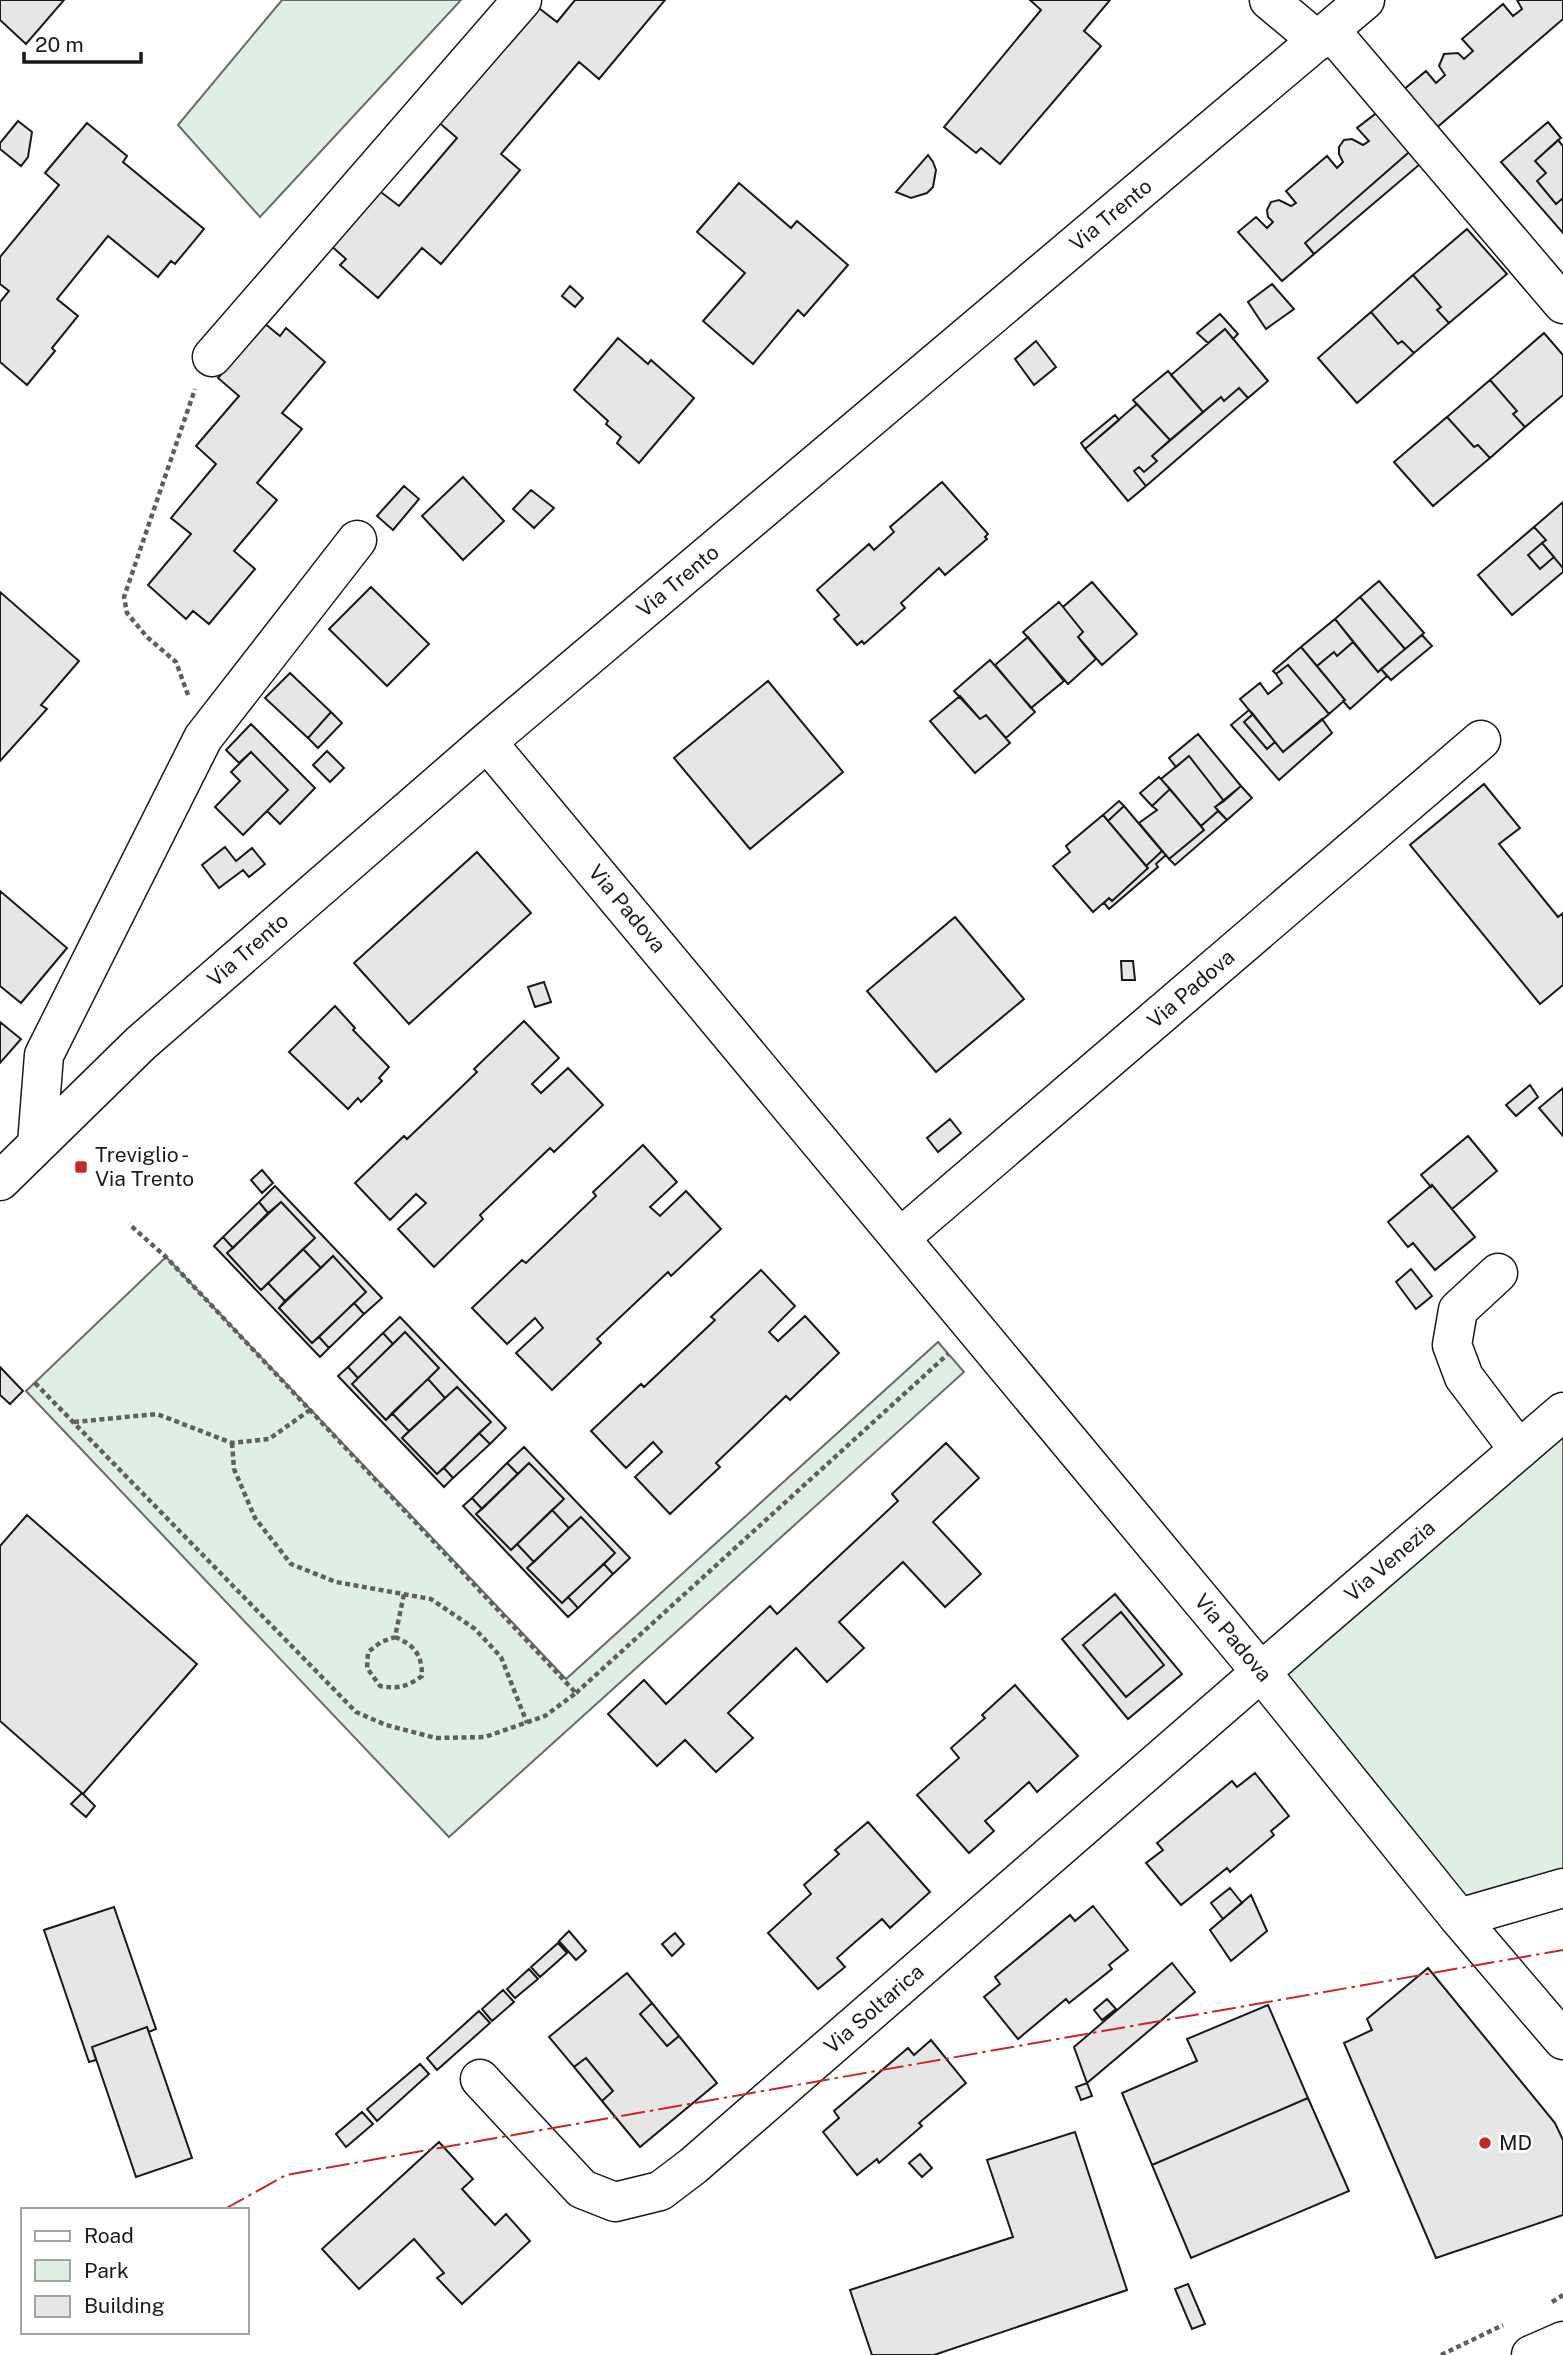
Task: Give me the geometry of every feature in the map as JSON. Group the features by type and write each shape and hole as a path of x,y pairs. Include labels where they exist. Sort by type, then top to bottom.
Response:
{"street":[{"path":"212,357 522,0"},
{"path":"1269,0 1324,35 1563,304"},
{"name":"Via Trento","path":"0,1181 141,1043 487,741 1365,0"},
{"path":"37,1144 44,1055 203,738 357,540"},
{"name":"Via Padova","path":"900,1238 1481,740"},
{"name":"Via Padova","path":"487,741 1261,1672 1459,1918 1563,2040"},
{"path":"1498,1273 1458,1310 1452,1345 1464,1377 1519,1450"},
{"name":"Via Venezia","path":"1261,1672 1563,1412"},
{"name":"Via Soltarica","path":"480,2079 582,2189 615,2202 660,2191 693,2166 1261,1672"},
{"path":"1459,1918 1563,1888"},
{"path":"1531,2355 1563,2341"}],"path":[{"path":"203,738 176,662 147,637 127,613 124,597 199,377 212,357"},
{"path":"129,1224 166,1257 576,1693"},
{"path":"35,1383 356,1712 386,1725 436,1738 485,1737 545,1716 576,1693 975,1328"},
{"path":"73,1423 157,1414 232,1443 269,1439 310,1410"},
{"path":"232,1443 234,1469 255,1518 291,1564 335,1582 431,1599 475,1629 501,1657 527,1723"},
{"path":"395,1637 404,1594"},
{"path":"395,1637 410,1643 422,1664 422,1676 409,1686 395,1689 380,1686 367,1668 368,1652 381,1642 395,1637"}],"green space":[{"path":"282,0 461,0 260,217 178,125"},
{"path":"166,1257 566,1679 938,1342 964,1372 449,1837 26,1391"},
{"path":"1563,1412 1563,1888 1459,1918 1261,1672"}],"building":[{"path":"0,0 64,0 26,44 0,20"},
{"path":"575,0 665,0 599,79 579,62 501,154 520,170 441,264 422,248 378,298 340,265 346,259 329,244 377,189 399,206 457,138 436,120 535,5 557,22"},
{"path":"1030,0 1110,0 1084,31 1101,46 1000,164 981,148 976,153 944,127 1041,10"},
{"path":"1517,0 1563,0 1563,19 1434,130 1402,91 1426,71 1436,83 1445,75 1439,66 1444,54 1458,53 1464,59 1473,51 1462,39 1503,4 1513,16 1522,9"},
{"path":"1383,108 1415,147 1305,243 1314,254 1282,281 1238,232 1256,217 1267,228 1273,222 1268,217 1267,210 1271,202 1279,200 1291,206 1296,203 1286,191 1327,156 1337,168 1343,162 1339,147 1344,140 1352,139 1363,145 1369,141 1357,128"},
{"path":"18,121 32,132 28,157 21,166 0,149 0,143"},
{"path":"1548,122 1561,138 1535,161 1546,173 1537,181 1556,204 1563,198 1563,233 1501,162"},
{"path":"87,123 127,156 123,162 204,229 175,264 171,261 158,277 108,236 57,299 78,316 52,348 55,351 27,385 0,362 0,302 9,291 0,284 0,257 59,185 45,173"},
{"path":"1558,140 1563,146 1563,198 1556,204 1537,181 1546,173 1535,161"},
{"path":"1415,147 1426,159 1314,254 1305,243"},
{"path":"928,155 936,170 933,187 927,193 911,198 896,192"},
{"path":"739,183 791,228 797,221 848,265 804,316 798,310 753,364 703,321 745,273 697,232"},
{"path":"1467,229 1507,274 1449,323 1437,310 1441,307 1413,275"},
{"path":"1413,275 1441,307 1437,310 1449,323 1414,353 1402,341 1398,344 1371,312"},
{"path":"1272,284 1294,309 1266,329 1248,302"},
{"path":"570,286 583,298 575,307 562,296"},
{"path":"1371,312 1398,344 1402,341 1414,353 1357,403 1318,358"},
{"path":"1220,314 1238,334 1233,339 1225,329 1208,343 1197,333"},
{"path":"264,323 280,336 286,328 325,362 282,413 302,429 257,483 277,500 234,551 255,569 209,624 193,611 186,619 148,585 191,534 171,518 216,464 196,446 239,396 218,378"},
{"path":"1225,329 1268,381 1248,398 1239,388 1224,401 1221,397 1203,412 1171,375"},
{"path":"1544,333 1563,355 1563,395 1525,427 1513,414 1517,411 1490,380"},
{"path":"618,338 648,364 651,360 694,398 639,463 617,443 621,437 606,424 608,421 574,390"},
{"path":"1036,341 1056,367 1034,385 1015,359"},
{"path":"1168,371 1203,412 1170,440 1133,400"},
{"path":"1490,380 1517,411 1513,414 1525,427 1490,458 1478,445 1474,447 1447,417"},
{"path":"1239,388 1248,398 1146,486 1134,471 1139,467 1144,472 1157,461 1152,456 1221,397 1224,401"},
{"path":"1137,404 1170,440 1152,456 1157,461 1144,472 1139,467 1134,471 1146,486 1128,501 1085,449"},
{"path":"1115,415 1119,420 1085,449 1081,443"},
{"path":"1447,417 1474,447 1478,445 1490,458 1433,506 1394,462"},
{"path":"463,477 504,521 463,560 422,516"},
{"path":"942,482 988,534 985,537 987,539 945,575 939,568 901,603 905,608 864,644 862,641 857,645 834,619 839,615 817,590 869,544 874,550 894,532 890,527"},
{"path":"404,486 419,499 393,530 377,516"},
{"path":"531,490 554,508 534,528 513,509"},
{"path":"1563,502 1563,568 1542,543 1546,540 1534,527"},
{"path":"1534,527 1546,540 1542,543 1563,568 1563,572 1512,615 1478,575"},
{"path":"1542,543 1554,557 1540,569 1528,555"},
{"path":"1379,581 1424,633 1405,649 1360,597"},
{"path":"1092,582 1137,634 1102,665 1078,637 1083,632 1063,607"},
{"path":"371,587 429,644 387,686 329,629"},
{"path":"0,592 79,661 41,705 47,709 0,761"},
{"path":"1360,597 1405,649 1378,672 1335,619"},
{"path":"1059,602 1083,632 1078,637 1096,659 1068,684 1023,632"},
{"path":"1335,619 1353,642 1337,656 1334,652 1317,666 1301,647"},
{"path":"1422,635 1432,646 1391,680 1381,669"},
{"path":"1028,637 1064,681 1031,708 995,665"},
{"path":"1353,642 1378,672 1381,669 1387,676 1350,709 1317,666 1334,652 1337,656"},
{"path":"1301,647 1345,700 1329,714 1288,665 1276,674 1273,671"},
{"path":"990,660 1035,712 1006,738 986,715 980,719 954,691"},
{"path":"1288,665 1329,714 1283,752 1240,699 1260,683 1268,694 1282,683 1276,674"},
{"path":"290,673 331,712 308,738 265,698"},
{"path":"768,681 843,772 750,849 674,758"},
{"path":"960,696 980,719 986,715 1010,743 975,773 930,721"},
{"path":"1249,710 1253,714 1244,722 1267,749 1275,742 1283,752 1322,719 1332,733 1279,780 1231,725"},
{"path":"331,712 342,723 318,748 308,738"},
{"path":"1253,714 1275,742 1267,749 1244,722"},
{"path":"251,724 315,788 280,824 267,811 288,790 251,752 239,763 226,750"},
{"path":"1198,734 1241,786 1224,801 1189,756 1176,767 1169,758"},
{"path":"327,751 344,768 330,782 313,765"},
{"path":"251,752 288,790 243,835 215,807 240,781 231,772"},
{"path":"1189,756 1224,801 1215,807 1218,811 1201,826 1161,779"},
{"path":"1159,777 1170,789 1152,806 1140,793"},
{"path":"1484,784 1520,828 1499,844 1558,917 1563,913 1563,985 1540,1004 1410,845"},
{"path":"1241,786 1252,798 1227,820 1215,807"},
{"path":"1170,789 1204,830 1169,859 1139,823 1157,810 1152,806"},
{"path":"1119,801 1124,806 1108,821 1103,815"},
{"path":"1124,806 1162,851 1146,866 1108,821"},
{"path":"1218,811 1227,820 1175,865 1169,859 1204,830 1201,826"},
{"path":"1103,815 1148,868 1112,901 1109,898 1093,912 1053,866 1070,852 1066,846"},
{"path":"225,847 236,861 252,848 265,864 249,877 243,870 219,888 202,865"},
{"path":"1162,851 1166,855 1156,864 1158,867 1109,909 1104,903 1109,898 1112,901 1148,868 1146,866"},
{"path":"477,852 531,913 409,1024 354,963"},
{"path":"0,891 67,948 21,1003 0,986"},
{"path":"955,917 1024,999 936,1072 867,991"},
{"path":"1121,961 1133,961 1135,980 1122,980"},
{"path":"544,982 551,1002 535,1007 528,987"},
{"path":"335,1006 355,1028 353,1030 389,1067 379,1078 382,1081 361,1102 358,1098 348,1109 289,1052"},
{"path":"524,1021 559,1058 532,1084 541,1093 568,1068 603,1105 554,1152 550,1148 480,1215 483,1219 434,1267 398,1229 426,1203 416,1194 390,1220 355,1183 404,1136 407,1139 447,1101 477,1072 474,1069"},
{"path":"0,1022 21,1039 0,1063"},
{"path":"1530,1085 1538,1097 1516,1116 1506,1105"},
{"path":"1563,1088 1563,1136 1539,1108"},
{"path":"950,1119 961,1133 938,1152 927,1138"},
{"path":"1468,1136 1497,1171 1452,1209 1421,1175"},
{"path":"643,1145 677,1182 650,1207 660,1216 686,1191 721,1229 671,1276 668,1272 597,1339 601,1343 552,1390 516,1353 543,1328 535,1318 507,1344 472,1308 522,1260 526,1263 596,1196 593,1192"},
{"path":"262,1170 273,1183 262,1193 251,1180"},
{"path":"1432,1185 1475,1237 1435,1270 1413,1243 1408,1247 1388,1222"},
{"path":"275,1186 382,1298 364,1314 354,1303 366,1292 333,1256 321,1268 303,1249 315,1238 281,1202 268,1213 259,1202"},
{"path":"259,1202 268,1213 233,1248 223,1237"},
{"path":"281,1202 315,1238 261,1290 227,1253"},
{"path":"223,1237 233,1248 227,1253 261,1290 268,1283 285,1301 279,1308 312,1343 319,1337 329,1348 320,1357 214,1246"},
{"path":"303,1249 321,1268 285,1301 268,1283"},
{"path":"333,1256 366,1292 312,1343 279,1308"},
{"path":"1411,1269 1432,1296 1416,1309 1396,1282"},
{"path":"761,1270 795,1306 769,1332 778,1341 805,1316 839,1353 790,1400 786,1396 716,1463 720,1467 670,1514 635,1477 662,1452 653,1442 626,1468 591,1431 641,1384 644,1387 715,1320 711,1317"},
{"path":"354,1303 364,1314 329,1348 319,1337"},
{"path":"400,1317 506,1428 490,1444 479,1433 491,1422 457,1387 445,1398 428,1379 439,1368 405,1332 393,1344 383,1333"},
{"path":"405,1332 439,1368 386,1420 352,1384"},
{"path":"383,1333 393,1344 358,1378 348,1367"},
{"path":"0,1367 23,1391 10,1404 0,1395"},
{"path":"348,1367 358,1378 352,1384 386,1420 392,1413 409,1431 402,1438 437,1474 444,1468 453,1478 444,1487 338,1376"},
{"path":"428,1379 445,1398 409,1431 392,1413"},
{"path":"457,1387 491,1422 437,1474 402,1438"},
{"path":"479,1433 490,1444 453,1478 444,1468"},
{"path":"946,1443 979,1478 933,1522 981,1574 945,1607 903,1562 839,1622 864,1648 827,1682 796,1648 728,1713 753,1738 716,1772 685,1740 657,1766 608,1714 644,1680 666,1704 770,1606 777,1614 898,1501 892,1494"},
{"path":"524,1447 630,1558 613,1574 604,1564 615,1553 581,1517 569,1528 552,1510 564,1499 529,1463 518,1474 507,1463"},
{"path":"507,1463 518,1474 482,1509 472,1498"},
{"path":"529,1463 564,1499 511,1550 476,1514"},
{"path":"472,1498 482,1509 476,1514 511,1550 517,1544 534,1562 527,1568 562,1603 568,1597 578,1608 568,1617 463,1506"},
{"path":"552,1510 569,1528 534,1562 517,1544"},
{"path":"27,1515 197,1664 83,1794 0,1721 0,1546"},
{"path":"581,1517 615,1553 562,1603 527,1568"},
{"path":"604,1564 613,1574 578,1608 568,1597"},
{"path":"1115,1594 1182,1674 1128,1719 1062,1639"},
{"path":"1121,1612 1164,1665 1126,1697 1083,1645"},
{"path":"1015,1685 1078,1756 1037,1792 1029,1782 985,1821 994,1831 969,1853 917,1795 959,1758 951,1748 985,1718 982,1715"},
{"path":"1255,1773 1289,1816 1271,1831 1274,1835 1230,1872 1227,1868 1181,1905 1146,1863 1163,1850 1157,1843 1232,1781 1237,1787"},
{"path":"82,1793 95,1806 86,1817 71,1804"},
{"path":"868,1822 930,1892 890,1928 882,1919 854,1943 837,1958 845,1967 818,1989 768,1933 811,1894 804,1885 839,1854 835,1850"},
{"path":"1230,1888 1242,1903 1223,1919 1211,1903"},
{"path":"1251,1895 1267,1931 1231,1961 1210,1930"},
{"path":"1093,1906 1128,1950 1109,1965 1112,1969 1069,2003 1066,1999 1018,2039 984,1997 1000,1984 995,1977 1070,1915 1075,1921"},
{"path":"114,1907 156,2029 149,2032 147,2027 92,2047 96,2060 89,2062 44,1930"},
{"path":"569,1931 586,1951 576,1960 559,1941"},
{"path":"675,1933 684,1944 672,1956 662,1944"},
{"path":"558,1943 567,1953 540,1977 531,1967"},
{"path":"1172,1963 1195,1992 1087,2083 1074,2047"},
{"path":"1428,1968 1555,2123 1563,2140 1563,2215 1436,2258 1344,2043 1372,2030 1367,2019"},
{"path":"529,1969 538,1979 515,1998 507,1989"},
{"path":"627,1973 652,2003 640,2014 667,2046 679,2036 717,2083 640,2147 602,2101 613,2091 586,2058 574,2067 549,2037"},
{"path":"503,1990 514,2002 492,2021 482,2009"},
{"path":"1107,1999 1116,2009 1102,2020 1094,2010"},
{"path":"652,2003 679,2036 667,2046 640,2014"},
{"path":"1268,2005 1308,2098 1152,2165 1122,2093 1197,2061 1187,2039"},
{"path":"479,2011 490,2023 437,2070 427,2058"},
{"path":"147,2027 192,2158 136,2177 92,2047"},
{"path":"931,2040 966,2083 919,2123 922,2126 879,2163 877,2159 857,2175 823,2132 839,2118 834,2111 908,2048 914,2055"},
{"path":"586,2058 613,2091 602,2101 574,2067"},
{"path":"420,2064 429,2074 377,2121 367,2109"},
{"path":"1087,2083 1092,2096 1081,2100 1076,2087"},
{"path":"1308,2098 1349,2191 1191,2258 1152,2165"},
{"path":"362,2112 373,2124 346,2147 336,2134"},
{"path":"1075,2132 1127,2290 934,2355 872,2355 850,2290 1013,2237 987,2160"},
{"path":"439,2142 473,2179 462,2189 495,2225 506,2214 530,2241 462,2304 437,2278 444,2273 414,2239 359,2289 322,2249"},
{"path":"920,2154 932,2168 922,2177 909,2163"},
{"path":"1188,2284 1205,2324 1192,2329 1175,2289"}],"power":[{"path":"227,2208 286,2175 1563,1950"}],"place":[{"name":"Treviglio - Via Trento","path":"81,1167"},
{"name":"MD","path":"1485,2143"}]}
